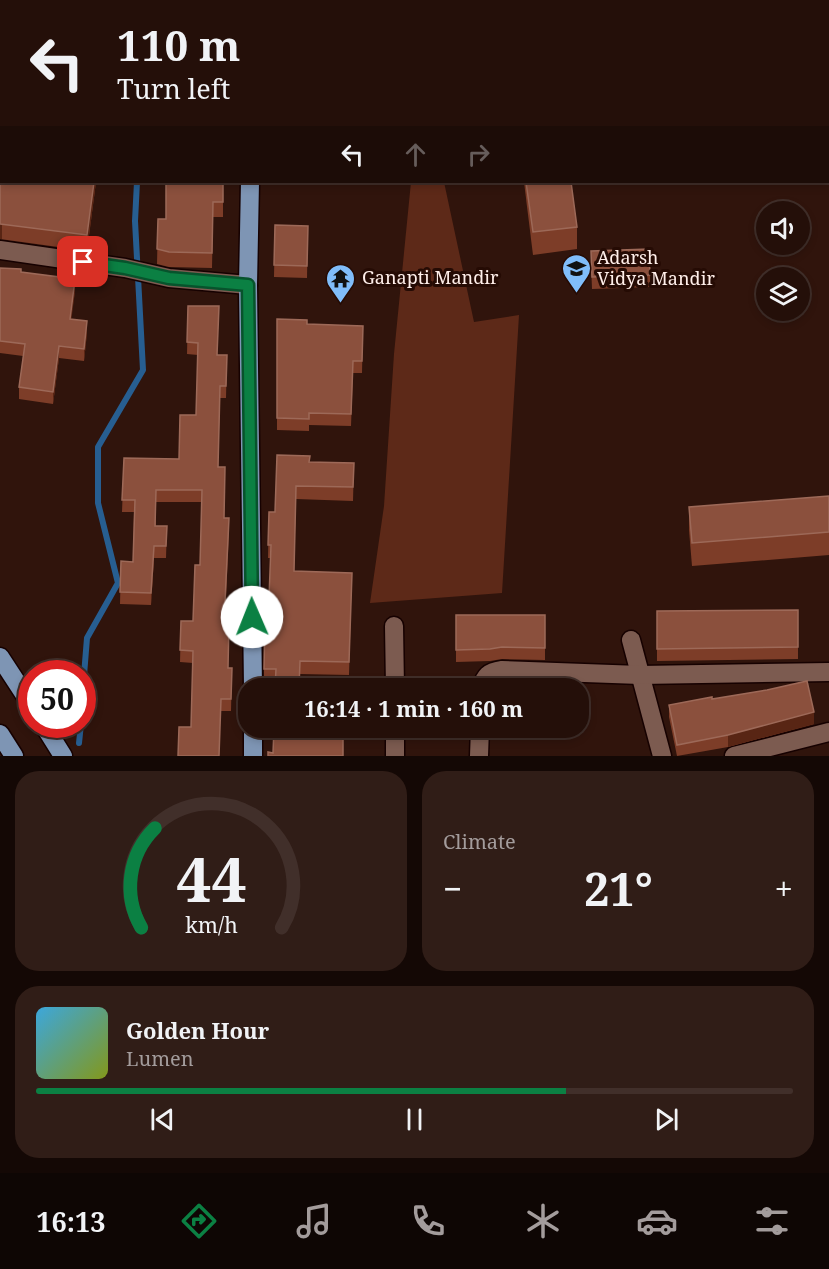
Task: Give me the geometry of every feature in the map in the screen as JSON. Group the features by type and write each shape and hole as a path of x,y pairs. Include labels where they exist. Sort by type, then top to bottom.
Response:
{"main road":[{"path":"250,183 248,285 252,678"},
{"path":"0,657 18,685"},
{"path":"0,734 14,756"},
{"path":"52,738 63,756"},
{"path":"253,738 253,756"}],"street":[{"path":"0,250 125,268 169,278 248,285"},
{"path":"394,626 395,678"},
{"path":"631,640 662,756"},
{"path":"485,678 491,672 502,670 640,675 829,672"},
{"path":"734,756 829,732"},
{"path":"395,738 395,756"},
{"path":"479,756 480,738"}],"shaded area":[{"path":"411,183 444,183 474,322 519,315 502,593 370,603 384,506 394,354"}],"building":[{"path":"0,183 94,183 87,235 0,224"},
{"path":"166,183 223,183 223,202 213,202 212,253 169,252 157,249 158,219 166,219"},
{"path":"526,183 571,183 577,227 533,232"},
{"path":"275,225 308,226 307,266 274,265"},
{"path":"649,249 650,275 592,277 591,251"},
{"path":"0,268 21,269 21,272 75,279 70,319 87,321 84,349 59,346 53,392 19,387 25,344 0,341"},
{"path":"188,306 219,306 217,355 227,355 226,386 220,386 218,467 225,467 224,518 229,518 224,622 229,622 228,668 232,668 231,699 221,699 219,756 178,756 179,727 191,727 193,651 180,650 181,621 193,621 195,565 200,565 202,490 156,490 155,526 167,526 166,546 154,546 151,593 120,592 121,561 133,562 135,500 122,500 124,458 179,459 180,415 196,415 198,343 187,342"},
{"path":"277,319 307,320 307,324 363,326 362,361 353,361 351,414 309,413 309,419 277,418"},
{"path":"277,455 310,456 309,462 354,463 353,487 296,486 294,571 352,573 349,662 300,661 299,678 276,678 276,669 264,669 271,545 268,545 269,512 275,512"},
{"path":"829,496 829,532 692,543 689,507"},
{"path":"798,610 798,647 657,649 657,611"},
{"path":"456,615 545,615 545,648 502,647 456,650"},
{"path":"807,681 814,712 728,735 677,745 669,705 767,690"},
{"path":"274,738 343,738 343,756 268,756 268,752 273,753"}],"waterway":[{"path":"85,660 87,638 118,583 98,503 98,447 143,370 135,221 137,183"},
{"path":"79,743 80,738"}],"place":[{"name":"Adarsh Vidya Mandir","path":"576,294"},
{"name":"Ganapti Mandir","path":"341,304"}],"route":[{"path":"83,262 169,278 248,285 252,617"}]}
